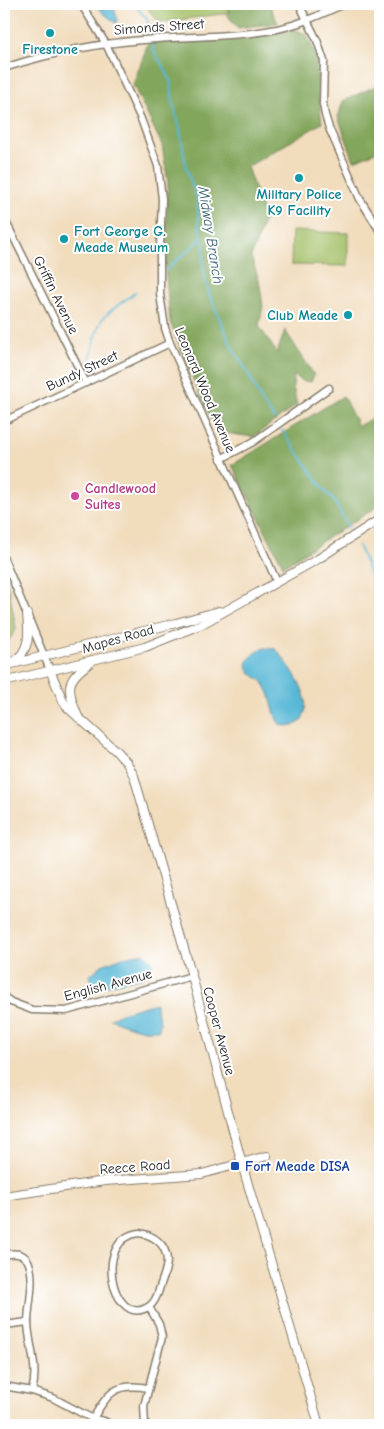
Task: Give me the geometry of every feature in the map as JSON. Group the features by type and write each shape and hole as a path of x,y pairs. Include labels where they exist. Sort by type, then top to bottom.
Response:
{"street":[{"name":"Leonard Wood Avenue","path":"81,4 106,44 141,119 158,166 162,199 160,294 170,343 277,582"},
{"path":"299,4 317,40 324,61 324,115 360,199 380,231"},
{"name":"Simonds Street","path":"4,68 45,56 106,44 268,31 307,20 344,4"},
{"name":"Griffin Avenue","path":"4,218 86,384"},
{"name":"Bundy Street","path":"4,421 170,343"},
{"path":"221,458 253,442 330,388"},
{"name":"Mapes Road","path":"4,682 145,646 202,624 318,559 380,519"},
{"path":"4,559 50,670"},
{"name":"Mapes Road","path":"7,665 176,624 233,607"},
{"path":"7,665 17,660 27,645 29,634 27,614"},
{"path":"79,718 70,691 71,683 76,674 95,659"},
{"name":"Cooper Avenue","path":"50,670 63,701 68,708 127,762 134,776 192,976 242,1164 319,1425"},
{"name":"English Avenue","path":"4,997 11,1002 32,1010 66,1011 192,976"},
{"name":"Reece Road","path":"4,1196 105,1181 202,1174 267,1156"},
{"path":"134,1234 151,1236 160,1242 166,1252 167,1264 165,1271 155,1301 149,1307 140,1311 124,1306 119,1300 113,1281 112,1260 114,1251 123,1239 134,1234"},
{"path":"4,1255 15,1253 28,1262 31,1283 28,1322 35,1375 32,1391"},
{"path":"145,1425 143,1413 162,1337 159,1324 149,1307"},
{"path":"4,1324 28,1322"},
{"path":"4,1386 32,1391 53,1398 93,1419 104,1421 111,1425"},
{"path":"93,1419 104,1400 114,1391 129,1386 148,1388"},
{"path":"93,1419 97,1425"}],"green space":[{"path":"144,4 228,4 228,13 164,22 158,21"},
{"path":"229,4 269,4 278,23 238,28 228,16"},
{"path":"297,30 307,35 316,56 322,123 247,167 265,218 251,257 259,280 263,306 259,326 277,353 285,330 314,375 311,382 302,381 294,375 293,387 297,405 253,437 217,432 170,322 165,264 168,183 162,145 133,85 148,43 236,40"},
{"path":"380,84 380,150 354,161 338,117 343,101"},
{"path":"292,231 348,233 348,266 291,265"},
{"path":"343,396 358,426 380,414 380,505 283,566 232,465"},
{"path":"4,576 9,589 16,629 4,648"}],"water":[{"path":"96,4 113,4 118,22 116,23 107,16"},
{"path":"264,648 276,649 293,671 302,689 306,707 303,718 297,724 285,726 279,723 275,716 269,693 261,680 251,673 247,667 251,657"},
{"path":"144,953 152,961 152,972 140,978 96,988 89,976 102,965 123,957"},
{"path":"156,1003 160,1022 159,1030 144,1030 110,1019 121,1013"}],"waterway":[{"name":"Midway Branch","path":"136,4 147,19 150,30"},
{"name":"Midway Branch","path":"152,44 154,52 171,83 173,103 180,129 186,167 197,200 199,228 204,249 205,280 210,296 231,345 262,402 275,419"},
{"path":"166,270 202,238"},
{"path":"87,374 99,325 105,316 136,292"},
{"name":"Midway Branch","path":"282,430 324,490 335,502 349,529"},
{"name":"Midway Branch","path":"358,545 372,579 380,623"}],"place":[{"name":"Firestone","path":"50,33"},
{"name":"Military Police K9 Facility","path":"299,178"},
{"name":"Fort George G. Meade Museum","path":"64,239"},
{"name":"Club Meade","path":"348,315"},
{"name":"Candlewood Suites","path":"75,496"},
{"name":"Fort Meade DISA","path":"235,1166"}]}
